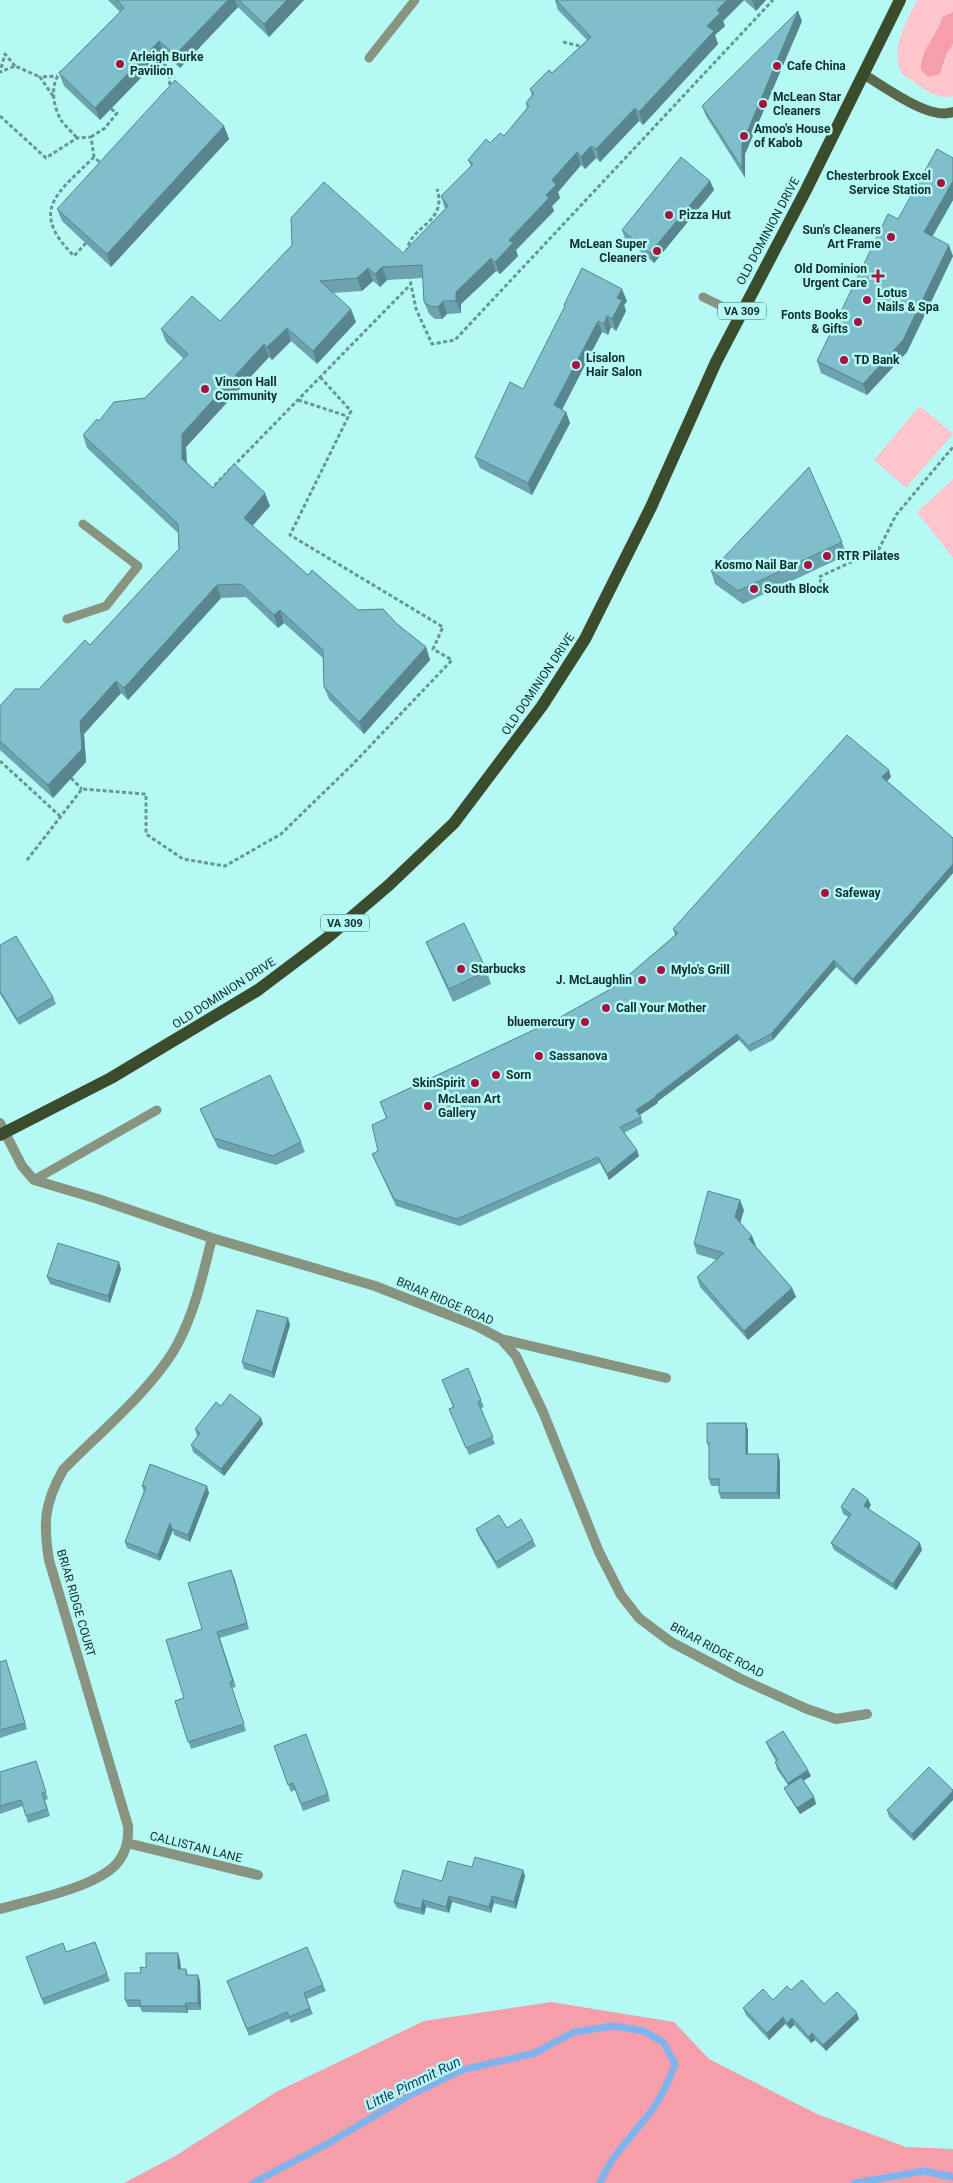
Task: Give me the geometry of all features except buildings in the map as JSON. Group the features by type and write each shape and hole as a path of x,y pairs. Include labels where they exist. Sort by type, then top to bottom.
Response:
{"main road":[{"name":"OLD DOMINION DRIVE","path":"2,1130 111,1078 258,990 328,938 389,885 454,823 542,706 585,639 651,507 701,393 900,0"},
{"path":"863,74 915,105 936,114 953,112"}],"street":[{"path":"2,1130 22,1166 34,1180"},
{"name":"BRIAR RIDGE ROAD","path":"34,1180 98,1199 212,1238 375,1286 459,1318 501,1339 516,1356 544,1412 608,1569 621,1595 639,1618 671,1642 741,1679 808,1709 836,1719 867,1714"},
{"name":"BRIAR RIDGE COURT","path":"127,1844 128,1826 49,1560 45,1533 46,1511 52,1490 62,1470 159,1373 178,1345 192,1312 212,1238"},
{"path":"501,1339 666,1378"},
{"path":"0,1909 82,1885 106,1874 119,1862 127,1844"},
{"name":"CALLISTAN LANE","path":"127,1844 258,1875"}],"lane":[{"path":"369,58 415,0"},
{"path":"703,297 740,315"},
{"path":"67,619 106,606 138,566 83,524"},
{"path":"34,1180 157,1110"}],"path":[{"path":"409,272 416,309 432,344 456,340 773,0"},
{"path":"563,42 586,48"},
{"path":"578,53 579,46"},
{"path":"15,66 0,72 5,54 15,66 40,77 57,76"},
{"path":"159,59 169,68 170,96"},
{"path":"53,96 57,76 63,70"},
{"path":"40,77 53,96 61,120 77,138"},
{"path":"0,116 46,158 77,138 91,137 105,128 117,113 111,109"},
{"path":"91,137 94,157 109,170"},
{"path":"86,243 74,256 62,244 52,226 50,209 58,194 94,157"},
{"path":"408,258 406,249 412,239 435,216 441,200 438,189"},
{"path":"208,492 410,285"},
{"path":"71,778 82,790 146,794 146,834 183,858 225,866 281,834 353,764 452,660 433,649 443,627 290,535 350,411 320,377"},
{"path":"298,400 347,416"},
{"path":"824,589 819,577 879,549 896,515 953,447"},
{"path":"0,761 61,817"},
{"path":"27,860 82,790"}],"shaded area":[{"path":"917,0 953,0 953,12 942,17 930,45 922,56 921,70 925,75 938,74 953,44 953,96 947,97 933,94 902,74 898,65 898,46 904,27"},
{"path":"953,12 953,44 947,53 940,74 928,77 921,70 923,56 942,17"},
{"path":"920,406 953,434 906,488 874,460"},
{"path":"953,479 953,558 917,512"},
{"path":"551,2002 674,2022 709,2059 817,2114 906,2147 953,2149 953,2183 124,2183 175,2156 276,2092 424,2021"}],"waterway":[{"name":"Little Pimmit Run","path":"253,2183 327,2144 410,2095 462,2070 535,2053 574,2032 614,2026 644,2031 664,2043 675,2064 656,2104 610,2163 600,2183"},
{"name":"Little Pimmit Run","path":"855,2183 924,2171 953,2177"}],"place":[{"name":"Arleigh Burke Pavilion","path":"120,64"},
{"name":"Cafe China","path":"777,66"},
{"name":"McLean Star Cleaners","path":"763,104"},
{"name":"Amoo's House of Kabob","path":"744,136"},
{"name":"Chesterbrook Excel Service Station","path":"941,183"},
{"name":"Pizza Hut","path":"669,215"},
{"name":"Sun's Cleaners Art Frame","path":"891,237"},
{"name":"McLean Super Cleaners","path":"657,251"},
{"name":"Old Dominion Urgent Care","path":"878,276"},
{"name":"Lotus Nails & Spa","path":"867,300"},
{"name":"Fonts Books & Gifts","path":"858,322"},
{"name":"TD Bank","path":"844,360"},
{"name":"Lisalon Hair Salon","path":"576,365"},
{"name":"Vinson Hall Community","path":"205,389"},
{"name":"RTR Pilates","path":"827,556"},
{"name":"Kosmo Nail Bar","path":"808,565"},
{"name":"South Block","path":"754,589"},
{"name":"Safeway","path":"825,893"},
{"name":"Starbucks","path":"461,969"},
{"name":"Mylo's Grill","path":"661,970"},
{"name":"J. McLaughlin","path":"642,980"},
{"name":"Call Your Mother","path":"606,1008"},
{"name":"bluemercury","path":"585,1022"},
{"name":"Sassanova","path":"539,1056"},
{"name":"Sorn","path":"496,1075"},
{"name":"SkinSpirit","path":"475,1083"},
{"name":"McLean Art Gallery","path":"428,1106"}]}
